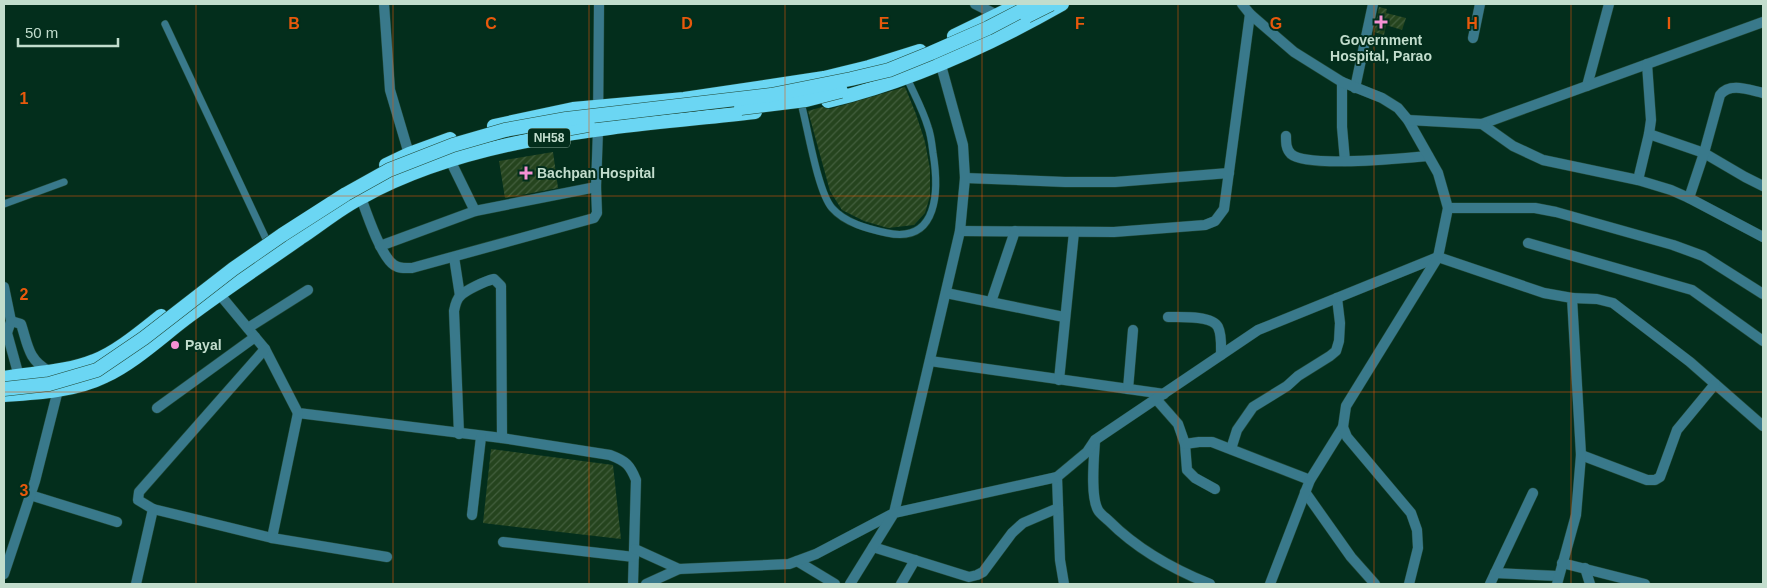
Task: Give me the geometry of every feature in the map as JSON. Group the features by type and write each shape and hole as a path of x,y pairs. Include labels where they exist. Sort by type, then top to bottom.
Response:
{"highway":[{"name":"NH58","path":"4,378 76,367 97,361 126,343 267,240 356,182 409,154 450,139 540,115 598,107 684,99 824,78 869,67 911,55 937,45 1020,4"},
{"path":"4,389 49,384 97,370 144,338 233,269 338,199 389,170 453,145 505,130 566,119 771,95 879,72 931,54 988,28 1034,4"},
{"path":"233,284 236,275 242,270 342,203 374,185 433,159 476,146 590,125 806,100 899,76 1051,4"},
{"name":"NH58","path":"4,395 58,390 104,376 132,359 220,293 361,197 408,175 450,160 505,146 598,130 802,106 846,96 907,78 941,65 1000,38 1062,4"}],"street":[{"path":"384,4 390,90 409,154"},
{"path":"356,182 380,246 388,260 399,268 412,268 594,218 597,213 599,4"},
{"path":"975,4 997,15"},
{"path":"1242,4 1250,14 1294,52 1342,82 1382,98 1398,108 1408,120 1438,174 1448,208 1438,257 1346,406 1343,427 1310,480 1270,584"},
{"path":"1355,88 1373,4"},
{"path":"1473,38 1480,4"},
{"path":"1587,86 1609,4"},
{"path":"960,231 1114,232 1205,225 1215,221 1224,210 1250,14"},
{"path":"1408,120 1482,124 1763,22"},
{"path":"850,584 894,514 960,231 965,178 963,145 937,45"},
{"path":"1638,180 1651,120 1648,64"},
{"path":"1342,82 1342,127 1345,161"},
{"path":"1689,198 1720,95 1724,90 1730,88 1763,92"},
{"path":"1482,124 1513,146 1543,160 1638,180 1689,198 1763,236"},
{"path":"1649,134 1704,153 1763,186"},
{"path":"1286,136 1286,147 1291,154 1299,158 1345,161 1428,156"},
{"path":"450,160 475,212"},
{"path":"965,178 1115,182 1229,173"},
{"path":"380,246 475,212 596,186"},
{"path":"1448,208 1535,208 1556,212 1673,245 1703,256 1763,294"},
{"path":"991,302 1015,231"},
{"path":"1059,380 1074,232"},
{"path":"1528,243 1692,290 1763,341"},
{"path":"454,257 460,296"},
{"path":"646,584 679,569 789,564 816,554 894,514 1057,477 1087,452 1095,440 1258,330 1438,257 1544,293 1572,298 1597,299 1613,303 1690,362 1763,426"},
{"path":"460,434 454,311 460,296 494,279 501,286 502,438"},
{"path":"209,281 266,349 298,413 272,538"},
{"path":"4,287 12,321 7,333 19,375 22,394"},
{"path":"248,328 308,290"},
{"path":"946,293 1064,316"},
{"path":"1230,449 1237,430 1253,407 1287,386 1298,376 1336,351 1339,341 1340,323 1337,298"},
{"path":"1495,573 1557,580 1576,515 1581,455 1572,298"},
{"path":"1168,317 1204,318 1212,321 1218,326 1221,355"},
{"path":"12,321 21,324 35,362 49,371"},
{"path":"1128,389 1133,330"},
{"path":"157,408 255,337"},
{"path":"266,349 139,492 138,500 153,509 272,538 387,557"},
{"path":"930,361 1128,389 1160,396 1178,424 1185,444 1187,470 1195,478 1215,489"},
{"path":"1581,455 1647,480 1655,480 1660,477 1677,430 1715,384"},
{"path":"4,574 30,495 58,390"},
{"path":"298,413 481,437 502,438 619,458 630,466 636,480 633,584"},
{"path":"1343,427 1348,437 1411,513 1418,530 1418,548 1409,584"},
{"path":"472,515 481,437"},
{"path":"1095,440 1093,488 1098,510 1117,530 1144,549 1184,573 1210,584"},
{"path":"1185,444 1212,442 1310,480"},
{"path":"1057,477 1060,560 1064,584"},
{"path":"1305,492 1351,557 1375,584"},
{"path":"1490,584 1533,493"},
{"path":"30,495 117,522"},
{"path":"874,547 969,577 982,572 1012,533 1023,523 1058,508"},
{"path":"136,584 153,509"},
{"path":"503,542 634,553 679,569"},
{"path":"901,584 915,560"},
{"path":"797,561 835,584"},
{"path":"1562,563 1645,584"},
{"path":"1586,568 1590,584"}],"lane":[{"path":"165,24 267,240"},
{"path":"802,106 822,189 832,208 845,218 868,229 892,234 910,233 925,225 932,212 936,197 936,173 929,128 907,78"},
{"path":"4,204 64,182"}],"building":[{"path":"1379,7 1387,9 1386,13 1406,18 1402,30 1386,25 1384,35 1374,32"},
{"path":"905,87 925,142 930,169 930,196 925,213 914,225 888,228 864,221 842,210 830,191 808,111 822,107 830,109"},
{"path":"553,152 558,188 505,198 499,161"},
{"path":"491,449 613,465 621,539 483,523"}],"place":[{"name":"Government Hospital, Parao","path":"1381,22"},
{"name":"Bachpan Hospital","path":"526,173"},
{"name":"Payal","path":"175,345"}]}
